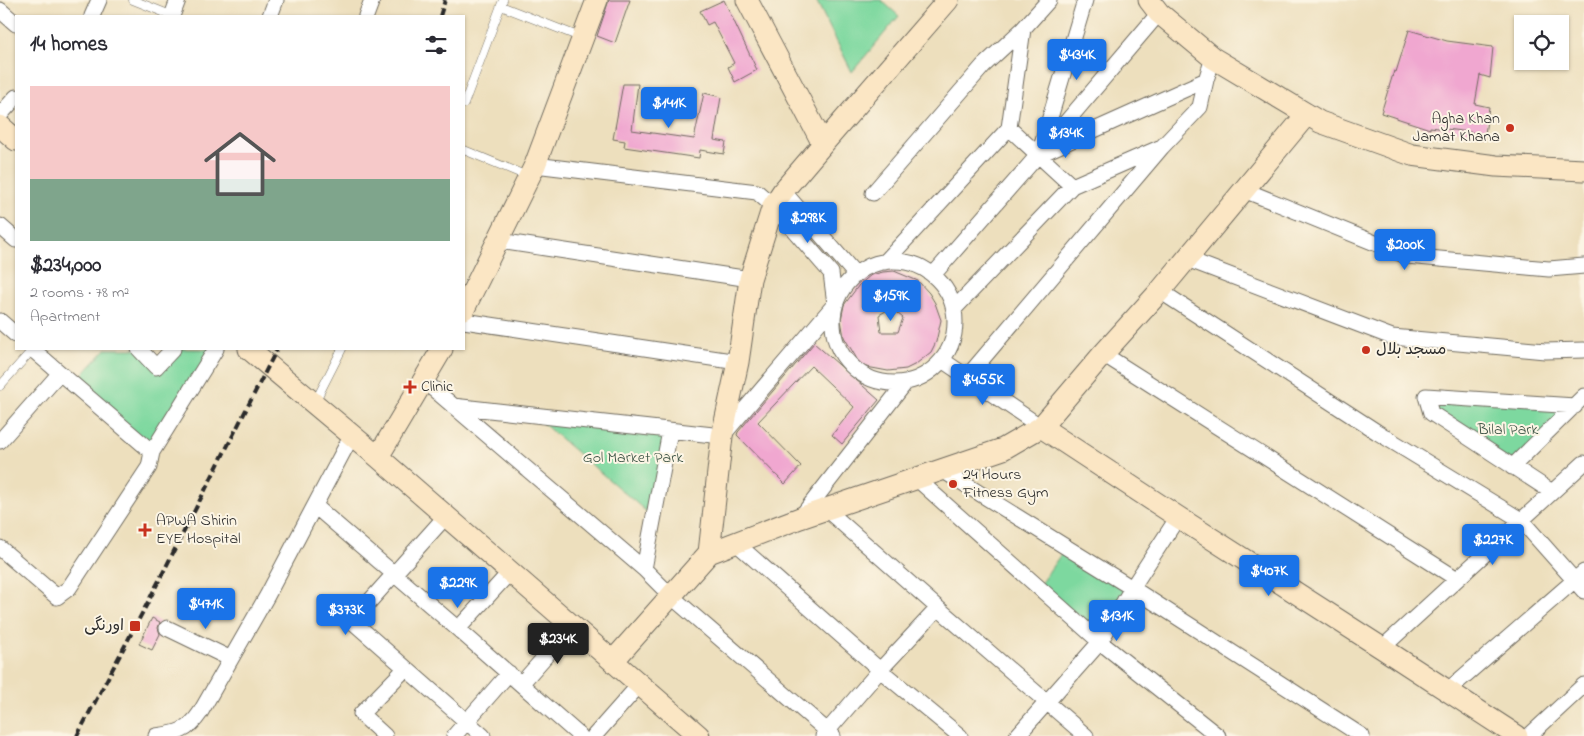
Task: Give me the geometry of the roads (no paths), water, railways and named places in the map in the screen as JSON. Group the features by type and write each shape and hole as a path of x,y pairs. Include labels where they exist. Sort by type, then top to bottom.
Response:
{"street":[{"path":"92,15 99,0"},
{"path":"172,15 178,0"},
{"path":"270,15 276,0"},
{"path":"366,15 372,0"},
{"path":"465,308 532,171 597,0"},
{"path":"747,0 823,144"},
{"path":"709,553 722,436 738,362 750,280 778,199 823,144 948,0"},
{"path":"873,193 983,66 1023,29 1049,0"},
{"path":"1039,154 1085,0"},
{"path":"933,275 1039,154 1159,4 1213,58 1320,122 1412,155 1496,166 1584,170"},
{"path":"0,10 15,23"},
{"path":"885,262 1009,128 1023,29"},
{"path":"967,377 1162,147 1200,107 1213,58"},
{"path":"1039,154 1206,80"},
{"path":"0,115 15,98"},
{"path":"614,661 709,553 800,518 1003,449 1041,427 1102,354 1160,291 1307,114"},
{"path":"0,126 15,139"},
{"path":"1009,128 1072,186"},
{"path":"954,310 1072,186 1162,147"},
{"path":"532,171 758,192 778,199 856,276"},
{"path":"1244,190 1407,256 1549,269 1584,266"},
{"path":"722,436 835,304 847,283 865,268 885,262 898,261 919,266 933,275 948,293 954,310 954,331 949,348 942,360 926,374 906,382 880,382 860,374 845,360 837,347 832,326 835,304 831,274 778,199"},
{"path":"0,226 15,239"},
{"path":"499,241 750,280"},
{"path":"1187,259 1392,337 1545,351 1584,350"},
{"path":"1160,291 1377,432 1521,520 1581,581 1448,691"},
{"path":"465,310 738,362"},
{"path":"0,321 15,334"},
{"path":"33,350 152,452"},
{"path":"139,350 156,367 172,350"},
{"path":"0,548 57,597 69,588 149,467 152,452 215,350"},
{"path":"250,350 378,457 699,736"},
{"path":"378,457 441,350"},
{"path":"1102,354 1457,579"},
{"path":"942,360 1178,517 1516,736"},
{"path":"1,438 60,373"},
{"path":"423,380 644,569 671,596 827,734 880,670 938,608"},
{"path":"800,518 906,382"},
{"path":"1552,492 1431,414 1426,396 1579,401"},
{"path":"1512,467 1579,401"},
{"path":"453,406 722,436"},
{"path":"644,569 670,431"},
{"path":"156,736 184,730 193,722 267,596 352,435"},
{"path":"1382,648 1584,463"},
{"path":"942,470 1132,588 1362,736"},
{"path":"916,479 1100,642 1218,736"},
{"path":"315,506 578,735"},
{"path":"827,510 1086,736"},
{"path":"446,516 352,621 483,736"},
{"path":"1016,736 1100,642 1178,517"},
{"path":"736,543 880,670 960,736"},
{"path":"458,629 510,572"},
{"path":"521,684 572,626"},
{"path":"167,628 231,659"},
{"path":"385,736 361,714 406,668"},
{"path":"454,736 509,674"},
{"path":"594,736 640,684"},
{"path":"1529,736 1584,685"}],"lane":[{"path":"133,0 170,15"},
{"path":"465,101 502,3 582,38"},
{"path":"465,150 532,171"},
{"path":"0,386 31,350"},
{"path":"314,404 341,350"}],"railway":[{"path":"440,15 445,0"},
{"path":"77,736 147,604 276,350"}],"place":[{"name":"Agha Khan Jamat Khana","path":"1510,128"},
{"name":"مسجد بلال","path":"1366,350"},
{"name":"Clinic","path":"410,387"},
{"name":"24 Hours Fitness Gym","path":"953,484"},
{"name":"APWA Shirin EYE Hospital","path":"145,530"},
{"name":"اورنگی","path":"135,626"}],"park label":[{"name":"Bilal Park","path":"1508,430"},
{"name":"Gol Market Park","path":"633,458"}]}
